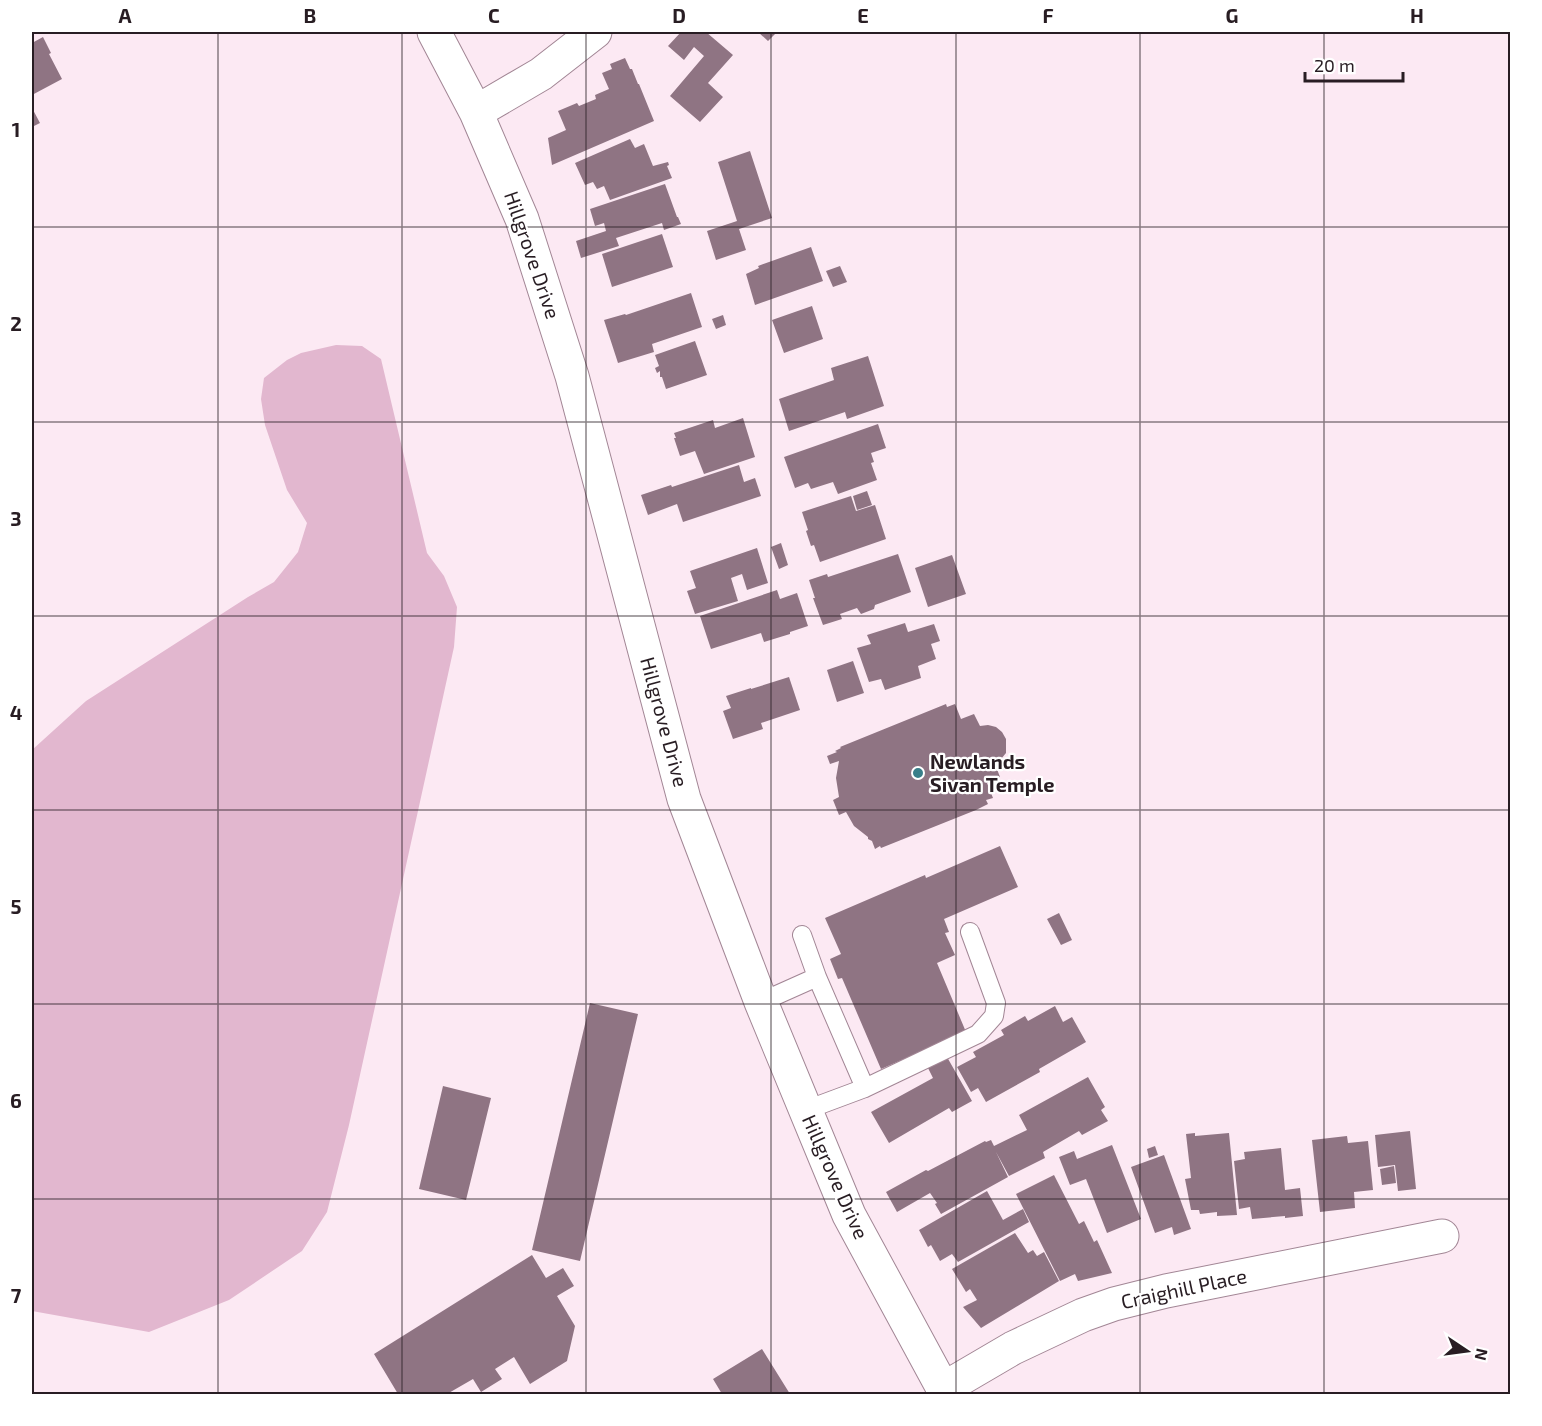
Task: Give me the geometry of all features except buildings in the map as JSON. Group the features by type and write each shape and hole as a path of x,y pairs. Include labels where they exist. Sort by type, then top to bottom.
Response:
{"street":[{"name":"Hillgrove Drive","path":"434,32 476,112 522,219 572,376 684,799 761,1002 849,1215 945,1392"},
{"path":"476,112 541,74 595,32"},
{"name":"Craighill Place","path":"945,1392 1013,1348 1083,1315 1114,1304 1166,1291 1442,1236"}],"lane":[{"path":"806,1110 865,1088 978,1034 994,1016 996,1003 970,932"},
{"path":"802,935 817,977 865,1088"},
{"path":"761,1002 817,977"}],"shaded area":[{"path":"336,345 362,346 381,359 427,553 444,576 457,607 454,647 349,1125 327,1212 302,1251 229,1300 149,1332 32,1311 32,750 86,701 274,582 298,552 307,523 287,490 265,425 261,399 264,378 287,360 301,353"}],"place":[{"name":"Newlands Sivan Temple","path":"918,773"}]}
